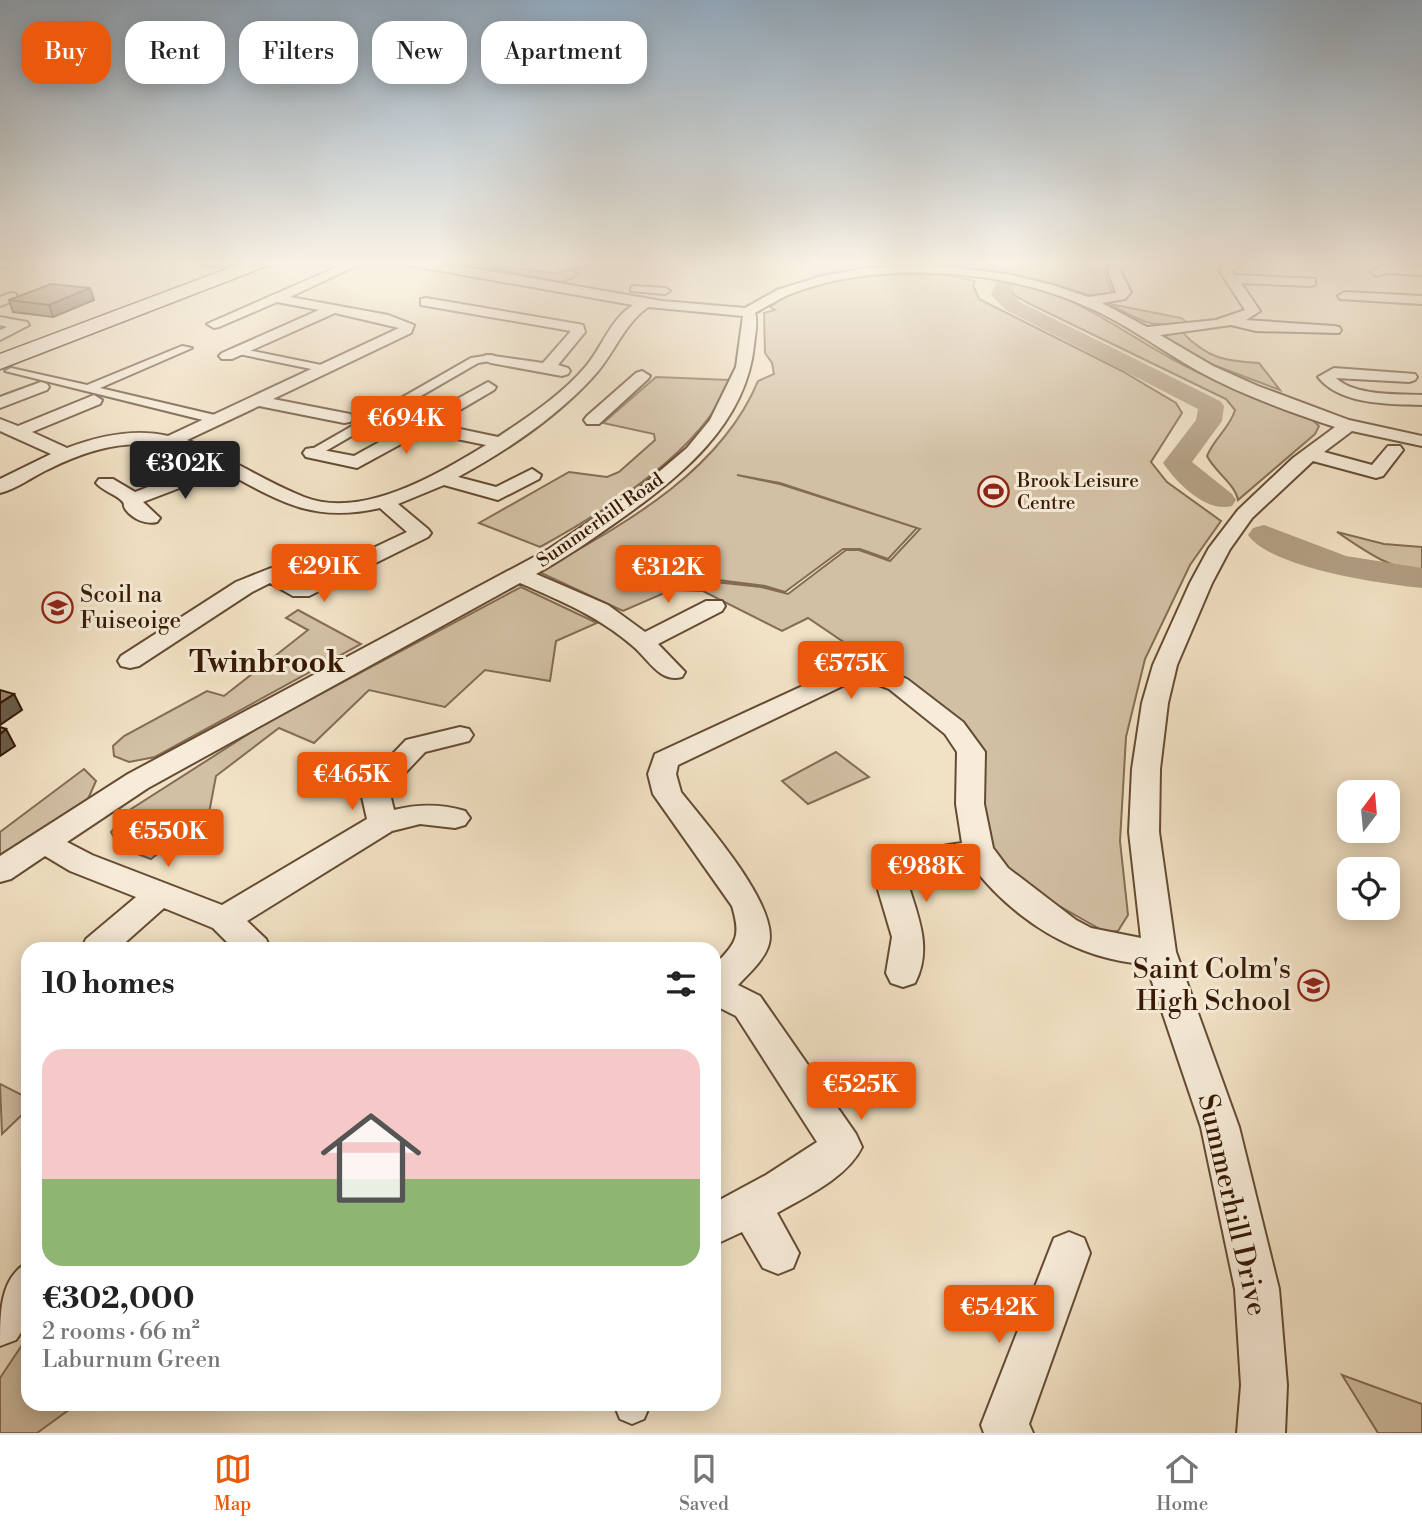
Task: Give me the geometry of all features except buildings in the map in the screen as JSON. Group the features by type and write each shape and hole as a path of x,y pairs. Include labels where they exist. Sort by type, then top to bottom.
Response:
{"main road":[{"path":"5,366 28,351 88,328"}],"street":[{"path":"0,336 16,328"},
{"path":"232,354 291,328"},
{"path":"171,441 326,369 407,328"},
{"path":"547,368 578,331 577,328"},
{"path":"0,486 66,455 120,440 140,438 171,441 289,498 319,508 346,508 384,502 440,478 499,443 601,356 619,328"},
{"name":"Summerhill Road","path":"0,871 138,780 557,554 648,491 709,434 741,379 749,328"},
{"path":"1135,328 1224,378 1348,425 1422,441"},
{"path":"1142,332 1175,328"},
{"path":"1279,328 1334,330"},
{"path":"0,346 28,351"},
{"path":"20,431 186,348"},
{"path":"561,353 601,356"},
{"path":"232,354 326,369"},
{"path":"312,453 475,360 491,358 547,368 569,381 620,396"},
{"path":"5,366 48,384 215,419"},
{"path":"1401,378 1334,373 1326,377 1336,387 1382,399 1422,400"},
{"path":"593,420 642,376"},
{"path":"0,403 48,384"},
{"path":"312,453 357,462 488,387"},
{"path":"259,401 344,418"},
{"path":"1,424 66,455"},
{"name":"Summerhill Drive","path":"1261,1433 1264,1385 1257,1289 1220,1127 1159,952 1144,832 1146,769 1155,703 1163,670 1201,583 1220,548 1245,514 1310,454 1348,425"},
{"path":"421,426 499,443"},
{"path":"1310,454 1376,472 1394,450"},
{"path":"133,499 223,465"},
{"path":"440,478 498,494 531,475"},
{"path":"106,483 133,499"},
{"path":"133,499 134,508 150,518"},
{"path":"130,661 244,587 271,575 301,591 421,533 384,502"},
{"path":"518,574 600,610 643,642 673,672"},
{"path":"643,642 714,606"},
{"path":"179,629 202,638"},
{"path":"721,983 753,945 754,925 747,903 667,794 662,774 665,760 844,676 876,675 898,684 954,728 971,752 970,804 978,851 997,876 1064,929 1083,938 1127,950 1159,952"},
{"path":"383,823 374,788 416,746 460,735"},
{"path":"224,919 383,823 420,814 455,818"},
{"path":"43,842 81,863 224,919 248,942"},
{"path":"903,973 908,937 892,883 927,859 978,851"},
{"path":"105,942 160,894"},
{"path":"721,993 748,1006 842,1147 819,1165 732,1216 778,1253"},
{"path":"1009,1433 1005,1425 1069,1252"},
{"path":"0,1324 21,1294"}],"shaded area":[{"name":"Brook Leisure Centre","path":"764,328 1036,328 1122,371 1176,403 1182,413 1151,462 1167,482 1221,521 1190,565 1145,659 1126,737 1120,841 1128,915 1118,931 1105,932 1017,882 993,850 982,814 980,748 969,730 909,681 885,670 808,618 782,631 703,591 671,590 623,611 539,572 635,515 694,469 719,443 741,414 758,381 774,374 772,363 765,353","holes":["737,475 780,483 915,527 780,484","917,528 920,529 890,561 859,550 846,550 788,594 761,587 687,579 694,577 765,586 785,592 843,549 860,549 888,559"]},
{"path":"1079,328 1119,328 1189,368 1310,418 1319,426 1315,434 1238,500 1233,489 1207,456 1235,410 1226,399"},
{"path":"1182,332 1208,353 1236,361 1259,363 1280,390 1206,362 1166,337 1168,334"},
{"path":"656,377 729,380 717,406 675,454 649,477 565,533 540,547 479,523 569,472 607,477 619,472 655,440 654,434 603,423"},
{"path":"1337,532 1384,544 1422,547 1422,572 1388,563"},
{"path":"521,587 597,623 556,641 550,681 485,670 445,707 369,690 314,743 279,728 216,776 209,813 151,859 119,847 111,832 128,811 264,724"},
{"path":"298,610 361,644 155,757 129,762 114,756 113,746 124,736 207,691 224,696 308,630 286,618"},
{"path":"836,752 869,777 808,804 782,781"},
{"path":"84,769 96,781 88,799 0,863 0,832"},
{"path":"0,1084 21,1094 21,1116 2,1134"},
{"path":"21,1346 21,1411 67,1411 37,1433 0,1433 0,1378"},
{"path":"1342,1375 1422,1404 1422,1433 1378,1433"}],"waterway":[{"path":"1056,328 1211,406 1209,421 1177,463 1221,500"},
{"path":"1264,535 1300,553 1340,565 1422,578"}],"place":[{"name":"Brook Leisure Centre","path":"994,492"},
{"name":"Scoil na Fuiseoige","path":"57,608"},
{"name":"Saint Colm's High School","path":"1314,985"}],"district":[{"name":"Twinbrook","path":"267,663"}]}
